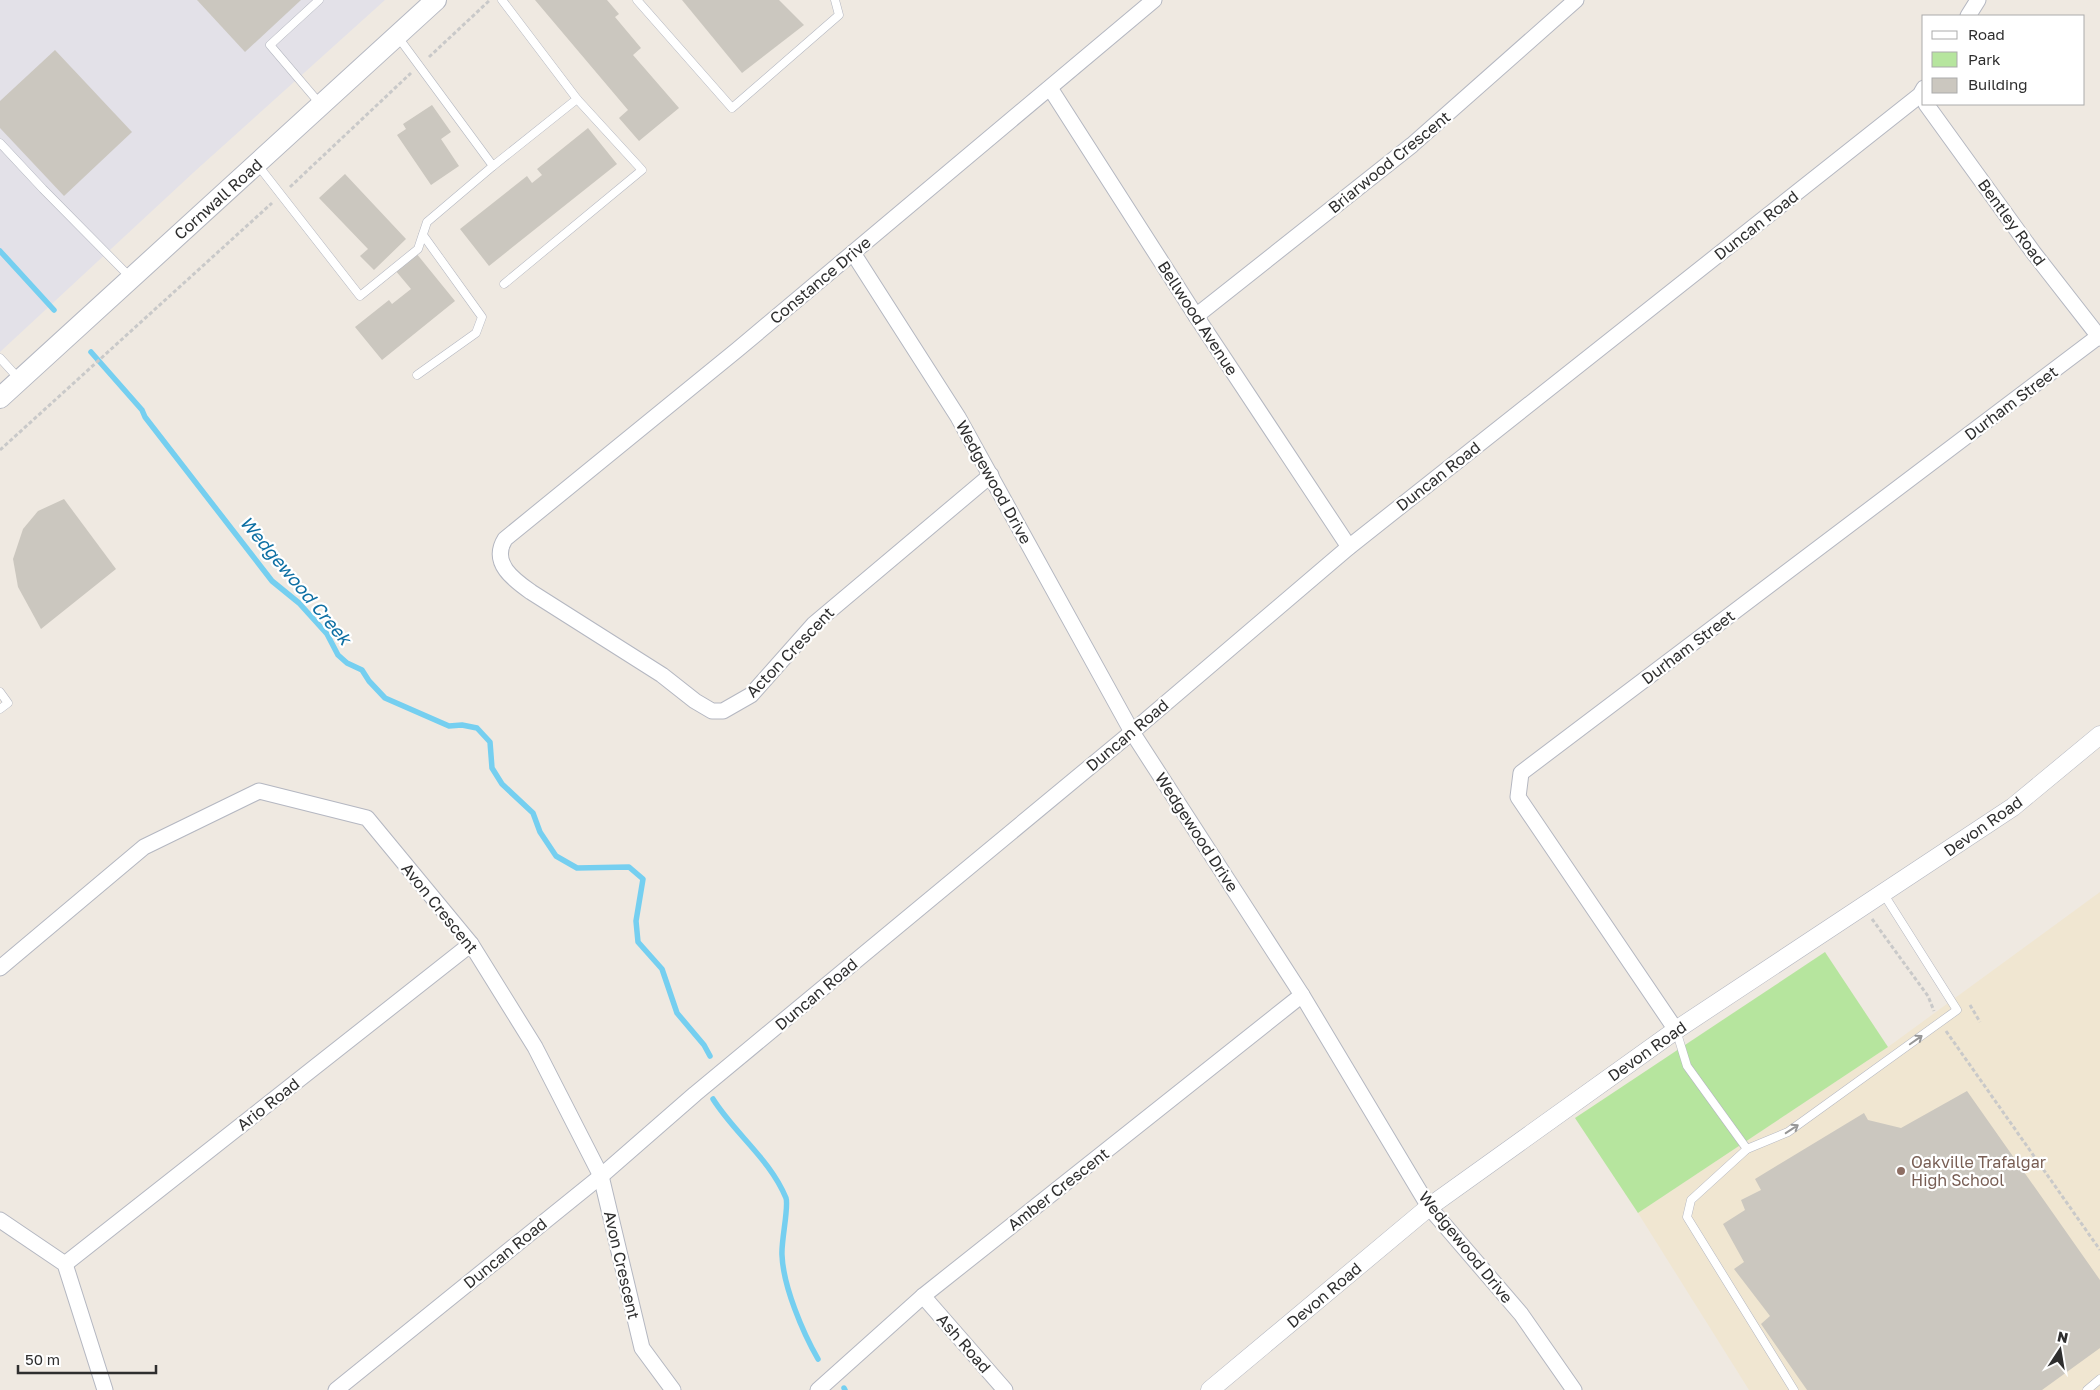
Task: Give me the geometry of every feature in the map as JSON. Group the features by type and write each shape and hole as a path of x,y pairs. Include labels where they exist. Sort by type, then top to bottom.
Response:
{"main road":[{"name":"Cornwall Road","path":"0,398 436,0"}],"street":[{"name":"Constance Drive","path":"502,564 500,557 501,544 505,539 853,253 1154,0"},
{"name":"Briarwood Crescent","path":"1196,316 1412,145 1576,0"},
{"path":"1969,15 1978,0"},
{"name":"Bellwood Avenue","path":"1050,88 1196,316 1349,547"},
{"name":"Duncan Road","path":"336,1390 601,1176 711,1082 1132,732 1349,547 1922,98"},
{"name":"Bentley Road","path":"1929,105 2034,252 2099,337"},
{"name":"Wedgewood Drive","path":"853,253 958,417 1132,732 1302,995 1429,1207 1521,1314 1574,1390"},
{"name":"Durham Street","path":"1676,1030 1518,798 1521,773 2099,337"},
{"name":"Acton Crescent","path":"502,564 514,580 662,675 694,701 712,711 723,711 751,695 814,624 991,475"},
{"name":"Devon Road","path":"1210,1390 1429,1207 1676,1030 2013,807 2100,735"},
{"name":"Avon Crescent","path":"0,968 144,847 259,791 367,818 471,944 535,1047 601,1176 642,1348 673,1390"},
{"name":"Ario Road","path":"65,1264 471,944"},
{"name":"Amber Crescent","path":"818,1390 923,1296 1302,995"},
{"path":"0,1220 65,1264 105,1390"},
{"name":"Ash Road","path":"923,1296 1005,1390"}],"lane":[{"path":"319,0 270,45 321,104"},
{"path":"502,0 577,99 642,170 504,284"},
{"path":"637,0 732,108 839,14 835,0"},
{"path":"397,36 494,166"},
{"path":"257,163 360,296 418,250 427,222 577,99"},
{"path":"0,142 43,189 131,278"},
{"path":"417,375 476,333 482,317 423,235"},
{"path":"0,358 20,380"},
{"path":"0,692 8,703 0,709"},
{"path":"1794,1390 1687,1217 1691,1200 1747,1149 1788,1132 1957,1010 1883,893"},
{"path":"1676,1030 1687,1066 1747,1149"},
{"path":"2087,1390 2100,1379"}],"path":[{"path":"0,450 281,195 491,0"},
{"path":"1862,907 1928,996 1940,1023 2100,1250"}],"shaded area":[{"path":"0,0 385,0 194,172 0,352"},
{"name":"Oakville Trafalgar High School","path":"2100,892 2100,1390 1749,1390 1638,1213 1888,1047"}],"green space":[{"path":"1825,952 1888,1047 1638,1213 1575,1118"}],"building":[{"path":"197,0 301,0 245,52"},
{"path":"535,0 607,0 619,14 615,17 641,48 633,55 679,108 639,141 619,118 628,110"},
{"path":"682,0 779,0 804,25 742,73"},
{"path":"55,50 132,132 64,196 0,128 0,101"},
{"path":"432,105 451,132 441,139 459,166 431,185 397,135 406,129 403,124"},
{"path":"588,128 617,164 489,266 460,229 527,176 532,183 542,175 537,169"},
{"path":"345,174 406,239 374,270 360,256 368,249 319,198"},
{"path":"416,253 455,301 382,360 355,327 389,300 392,304 411,289 395,270"},
{"path":"64,499 116,569 41,629 18,587 13,559 23,529 38,511"},
{"path":"1967,1091 2100,1280 2100,1348 2042,1390 1807,1390 1761,1324 1770,1316 1734,1269 1744,1262 1723,1224 1745,1210 1741,1200 1761,1190 1755,1179 1864,1113 1868,1120 1901,1128"}],"waterway":[{"name":"Wedgewood Creek","path":"0,251 54,310"},
{"name":"Wedgewood Creek","path":"91,352 142,410 145,417 272,581 299,603 327,634 338,655 347,663 362,670 369,681 385,698 449,726 462,725 477,728 490,742 492,768 502,784 533,813 540,832 556,856 577,868 629,867 643,879 636,921 638,942 662,969 677,1013 704,1045 710,1056"},
{"name":"Wedgewood Creek","path":"713,1099 731,1124 771,1171 786,1198 782,1249 783,1267 795,1309 818,1359"}],"place":[{"name":"Oakville Trafalgar High School","path":"1901,1171"}]}
